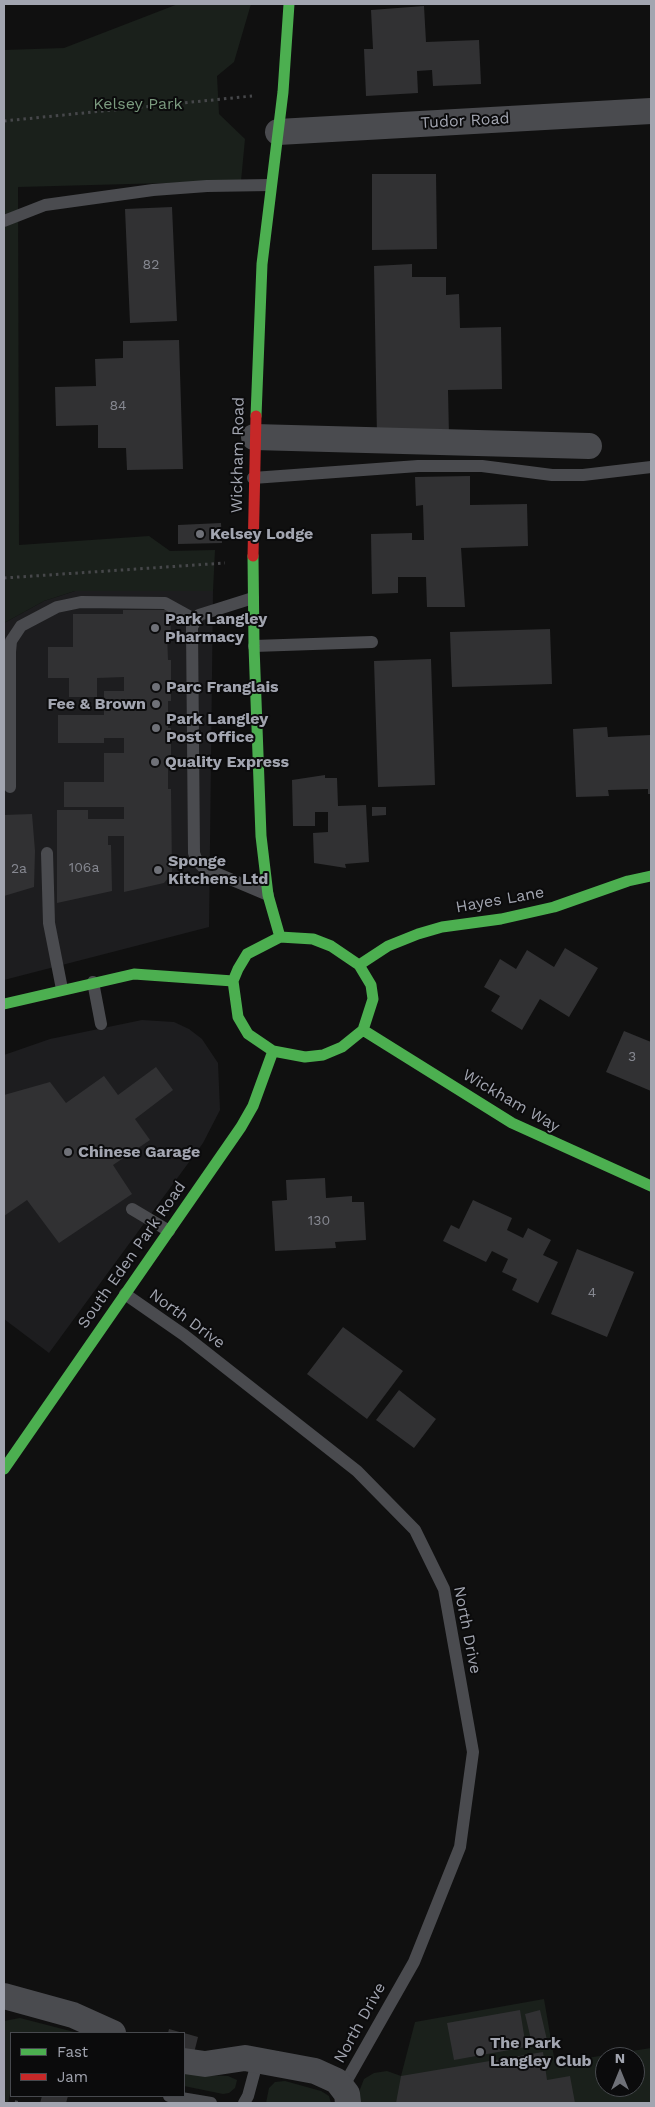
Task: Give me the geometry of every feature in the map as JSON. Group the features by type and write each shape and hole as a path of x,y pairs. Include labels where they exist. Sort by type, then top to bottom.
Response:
{"main road":[{"name":"Wickham Road","path":"280,937 268,895 261,836 254,646 253,478 262,264 270,185 278,132 289,4"},
{"name":"Hayes Lane","path":"359,965 388,946 418,934 442,927 501,919 554,907 628,881 651,876"},
{"path":"280,937 313,939 331,946 359,965 370,985 372,999 370,1014 363,1030 342,1048 323,1055 305,1057 273,1051 248,1034 238,1017 233,981 247,954 280,937"},
{"path":"4,1004 62,989 134,974 233,981"},
{"name":"Wickham Way","path":"363,1030 512,1122 550,1142 651,1186"},
{"name":"South Eden Park Road","path":"4,1469 250,1112 273,1051"}],"street":[{"name":"Tudor Road","path":"278,132 651,111"},
{"path":"254,437 589,446"},
{"path":"4,1996 73,2015 111,2032"},
{"path":"185,2061 205,2064 245,2058 315,2071 327,2075 345,2095"}],"lane":[{"path":"4,221 46,204 153,190 207,186 270,185"},
{"path":"253,478 418,466 482,466 552,475 583,474 651,467"},
{"path":"254,598 199,615 194,620 192,627 194,853 197,861 204,868 268,895"},
{"path":"10,787 10,652 15,632 21,626 56,608 81,602 165,603 194,620"},
{"path":"254,646 372,642"},
{"path":"47,853 49,923 62,989"},
{"path":"93,982 101,1024"},
{"path":"132,1208 169,1231"},
{"name":"North Drive","path":"125,1294 184,1335 356,1471 415,1530 444,1589 473,1752 460,1847 414,1962 345,2095"},
{"path":"244,2103 248,2096 258,2059"},
{"path":"175,2097 212,2103"}],"path":[{"path":"4,121 282,92"},
{"path":"4,578 253,561"}],"shaded area":[{"path":"75,591 213,591 209,927 4,980 4,623 44,601"},
{"path":"142,1020 174,1022 189,1029 202,1039 218,1063 220,1110 203,1143 49,1353 4,1319 4,1055 50,1039"}],"green space":[{"name":"Kelsey Park","path":"178,4 251,4 234,62 217,76 219,114 245,139 241,181 18,187 19,545 149,536 170,551 215,550 213,591 75,591 44,601 4,623 4,50 64,48"},
{"name":"The Park Langley Club","path":"544,1999 555,2063 595,2057 595,2097 645,2097 645,2049 651,2048 651,2103 360,2103 359,2092 364,2079 374,2073 387,2071 401,2076 415,2022"},
{"path":"20,2018 74,2032 10,2032 10,2094 8,2103 4,2103 4,2021"},
{"path":"185,2072 228,2076 237,2080 235,2088 229,2093 223,2094 185,2086"},
{"path":"285,2081 321,2091 329,2096 331,2103 266,2103 269,2088 275,2082"}],"building":[{"path":"424,6 426,42 479,40 481,84 433,86 432,70 417,71 418,93 366,96 364,49 373,49 371,10"},
{"path":"372,174 436,174 437,249 372,250"},
{"path":"172,207 177,321 130,323 125,209"},
{"path":"412,264 412,277 446,277 446,295 459,294 460,328 501,327 502,389 448,390 449,436 377,438 374,266"},
{"path":"179,340 183,469 127,470 126,448 98,448 98,425 56,426 55,387 96,386 95,359 123,358 123,341"},
{"path":"470,476 470,505 527,504 528,546 461,548 465,607 427,607 426,577 398,577 398,593 372,594 371,534 412,533 412,540 424,540 423,505 416,506 415,477"},
{"name":"Kelsey Lodge","path":"221,523 222,543 178,544 178,525"},
{"path":"123,610 170,610 171,634 167,634 168,660 171,660 171,701 168,701 168,728 171,728 171,763 168,763 168,789 171,789 172,873 164,883 124,892 124,836 108,836 108,845 111,845 112,891 57,903 57,810 88,810 88,819 124,819 124,807 64,807 64,782 104,782 104,753 124,753 124,738 104,738 104,743 58,743 58,715 104,715 104,691 124,691 124,677 97,678 97,697 69,697 69,678 48,678 48,647 73,647 73,614 123,614"},
{"path":"550,629 552,684 452,687 450,632"},
{"path":"431,659 435,785 378,787 374,661"},
{"path":"607,727 608,737 651,735 651,794 648,794 648,789 608,790 609,796 576,797 573,729"},
{"path":"325,775 325,778 337,778 338,806 366,805 369,862 345,864 346,868 314,863 313,833 328,832 328,812 315,812 315,826 293,826 292,780"},
{"path":"372,807 386,807 386,815 372,816"},
{"path":"32,814 35,851 34,887 4,896 4,815"},
{"path":"565,948 598,968 569,1017 540,999 522,1030 491,1011 500,996 484,987 500,959 516,969 527,950 554,967"},
{"path":"624,1031 651,1042 651,1091 606,1072"},
{"name":"Chinese Garage","path":"156,1067 173,1090 135,1119 150,1140 113,1165 132,1194 59,1243 27,1200 4,1216 4,1095 50,1082 66,1103 104,1076 118,1095"},
{"path":"325,1178 326,1198 352,1196 352,1202 364,1202 366,1240 335,1242 336,1248 275,1251 272,1201 287,1200 286,1180"},
{"path":"473,1200 512,1218 507,1230 523,1238 528,1228 551,1240 543,1255 558,1262 538,1303 512,1290 517,1279 502,1272 508,1259 492,1251 486,1262 443,1241 451,1225 459,1229"},
{"path":"577,1249 634,1272 607,1337 551,1314"},
{"path":"343,1327 403,1371 367,1419 307,1374"},
{"path":"399,1390 436,1419 414,1448 376,1420"},
{"path":"520,2010 526,2047 454,2060 447,2023"},
{"path":"540,2010 547,2040 532,2044 525,2014"},
{"path":"169,2029 180,2032 168,2032"},
{"path":"185,2033 198,2037 193,2057 185,2054"},
{"path":"543,2052 547,2080 570,2076 575,2103 396,2103 401,2076"},
{"path":"42,2097 68,2097 66,2103 40,2103"}],"traffic: fast":[{"path":"256,416 262,264 283,92 289,4"},
{"path":"253,556 254,646 261,836 268,895 280,937"},
{"path":"359,965 388,946 418,934 442,927 501,919 554,907 628,881 651,876"},
{"path":"280,937 313,939 331,946 359,965 371,985 373,999 363,1030 342,1047 323,1055 305,1057 273,1051 248,1034 238,1017 233,981 238,969 247,954 280,937"},
{"path":"4,1004 134,974 233,981"},
{"path":"363,1030 512,1123 651,1186"},
{"path":"4,1469 241,1127 253,1106 273,1051"}],"traffic: jam":[{"path":"253,556 256,416"}],"place":[{"name":"Kelsey Lodge","path":"200,534"},
{"name":"Park Langley Pharmacy","path":"155,628"},
{"name":"Parc Franglais","path":"156,687"},
{"name":"Fee & Brown","path":"156,704"},
{"name":"Park Langley Post Office","path":"156,728"},
{"name":"Quality Express","path":"155,762"},
{"name":"Sponge Kitchens Ltd","path":"158,870"},
{"name":"Chinese Garage","path":"68,1152"},
{"name":"The Park Langley Club","path":"480,2052"}]}
